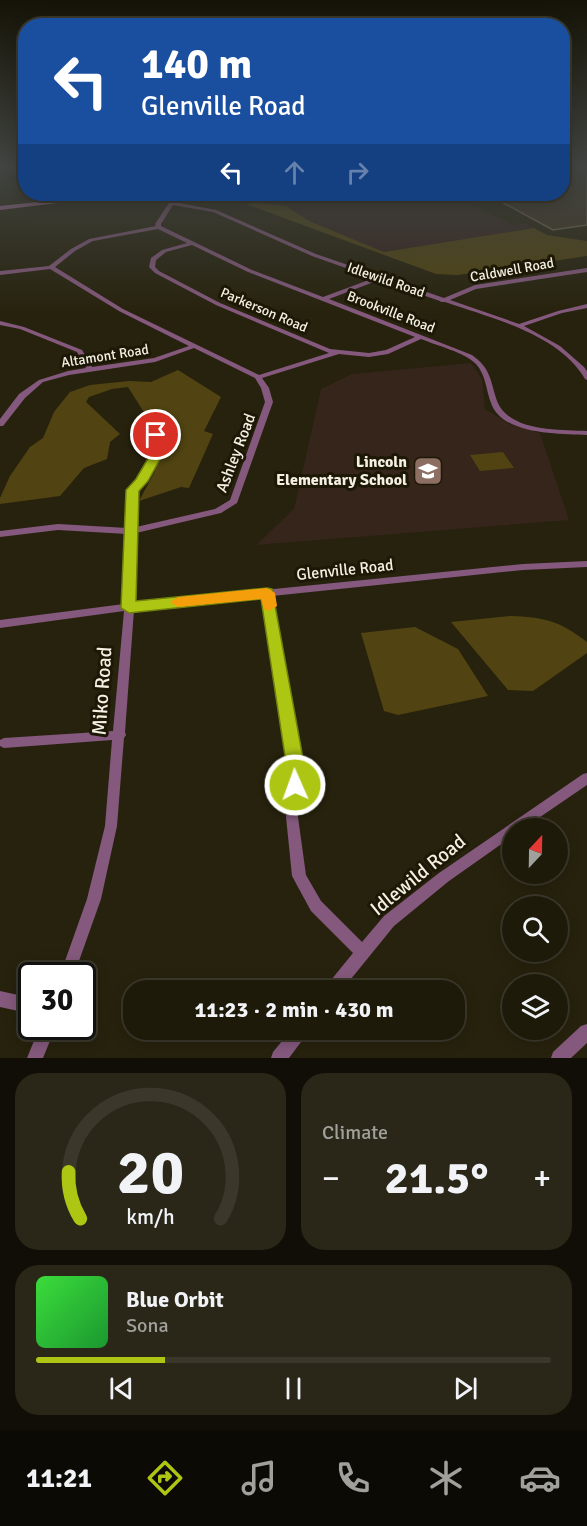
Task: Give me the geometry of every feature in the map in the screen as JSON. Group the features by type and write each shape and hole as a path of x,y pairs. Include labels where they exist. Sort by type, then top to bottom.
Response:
{"street":[{"path":"0,273 51,267 91,240 159,226 164,215"},
{"name":"Idlewild Road","path":"224,215 314,255 519,326 558,347 582,368 587,378"},
{"name":"Brookville Road","path":"159,226 250,270 475,360 489,378 496,408 509,420 541,430 587,433"},
{"name":"Parkerson Road","path":"192,243 158,255 153,259 152,267 157,272 218,304 337,353 369,355 388,352 421,337"},
{"path":"51,267 121,310 258,377 337,353"},
{"name":"Caldwell Road","path":"443,301 475,287 587,270"},
{"path":"324,299 378,278"},
{"path":"519,326 560,312 587,306"},
{"path":"0,323 22,328 80,351 90,369"},
{"name":"Altamont Road","path":"0,424 22,396 41,381 90,369 154,360 195,346"},
{"name":"Ashley Road","path":"0,534 58,527 131,531 218,511 234,501 270,402 258,377"},
{"name":"Miko Road","path":"72,962 94,899 111,826 129,608 133,490 142,481 159,450 156,435 140,418"},
{"name":"Glenville Road","path":"0,624 267,593 523,567 587,564"},
{"path":"267,593 296,769 292,817 299,876 316,906 362,952"},
{"path":"4,742 120,735"},
{"name":"Idlewild Road","path":"529,818 587,778"},
{"name":"Idlewild Road","path":"340,980 389,921 444,877 502,836"},
{"path":"0,999 18,1003"},
{"path":"559,1058 587,1032"},
{"path":"35,1058 42,1040"},
{"path":"279,1058 293,1040"}],"shaded area":[{"path":"277,215 300,215 384,252 534,228 547,235 587,241 587,256 458,275 436,274"},
{"path":"300,215 493,215 513,225 525,223 534,228 384,252"},
{"name":"Lincoln Elementary School","path":"471,363 482,379 485,409 509,424 540,433 569,520 256,545 294,509 321,389 352,374"},
{"path":"178,370 221,397 204,431 213,434 189,488 181,487 139,501 154,473 164,444 128,387 112,389 89,397 86,402 120,434 110,442 107,459 84,468 60,496 0,504 0,498 10,476 30,447 43,438 54,412 70,392 90,385 129,381 151,382"},
{"path":"503,452 514,468 480,471 470,455"},
{"path":"510,616 542,619 560,625 587,642 587,653 533,691 508,690 451,622"},
{"path":"415,627 458,649 488,696 398,715 384,711 361,633"}],"building":[{"path":"526,215 587,215 587,225 553,230"}],"slow traffic":[{"path":"178,602 267,593 269,606"}],"place":[{"name":"Lincoln Elementary School","path":"428,471"}],"route":[{"path":"156,435 159,450 142,481 133,490 129,608 267,593 296,769 295,785"}]}
